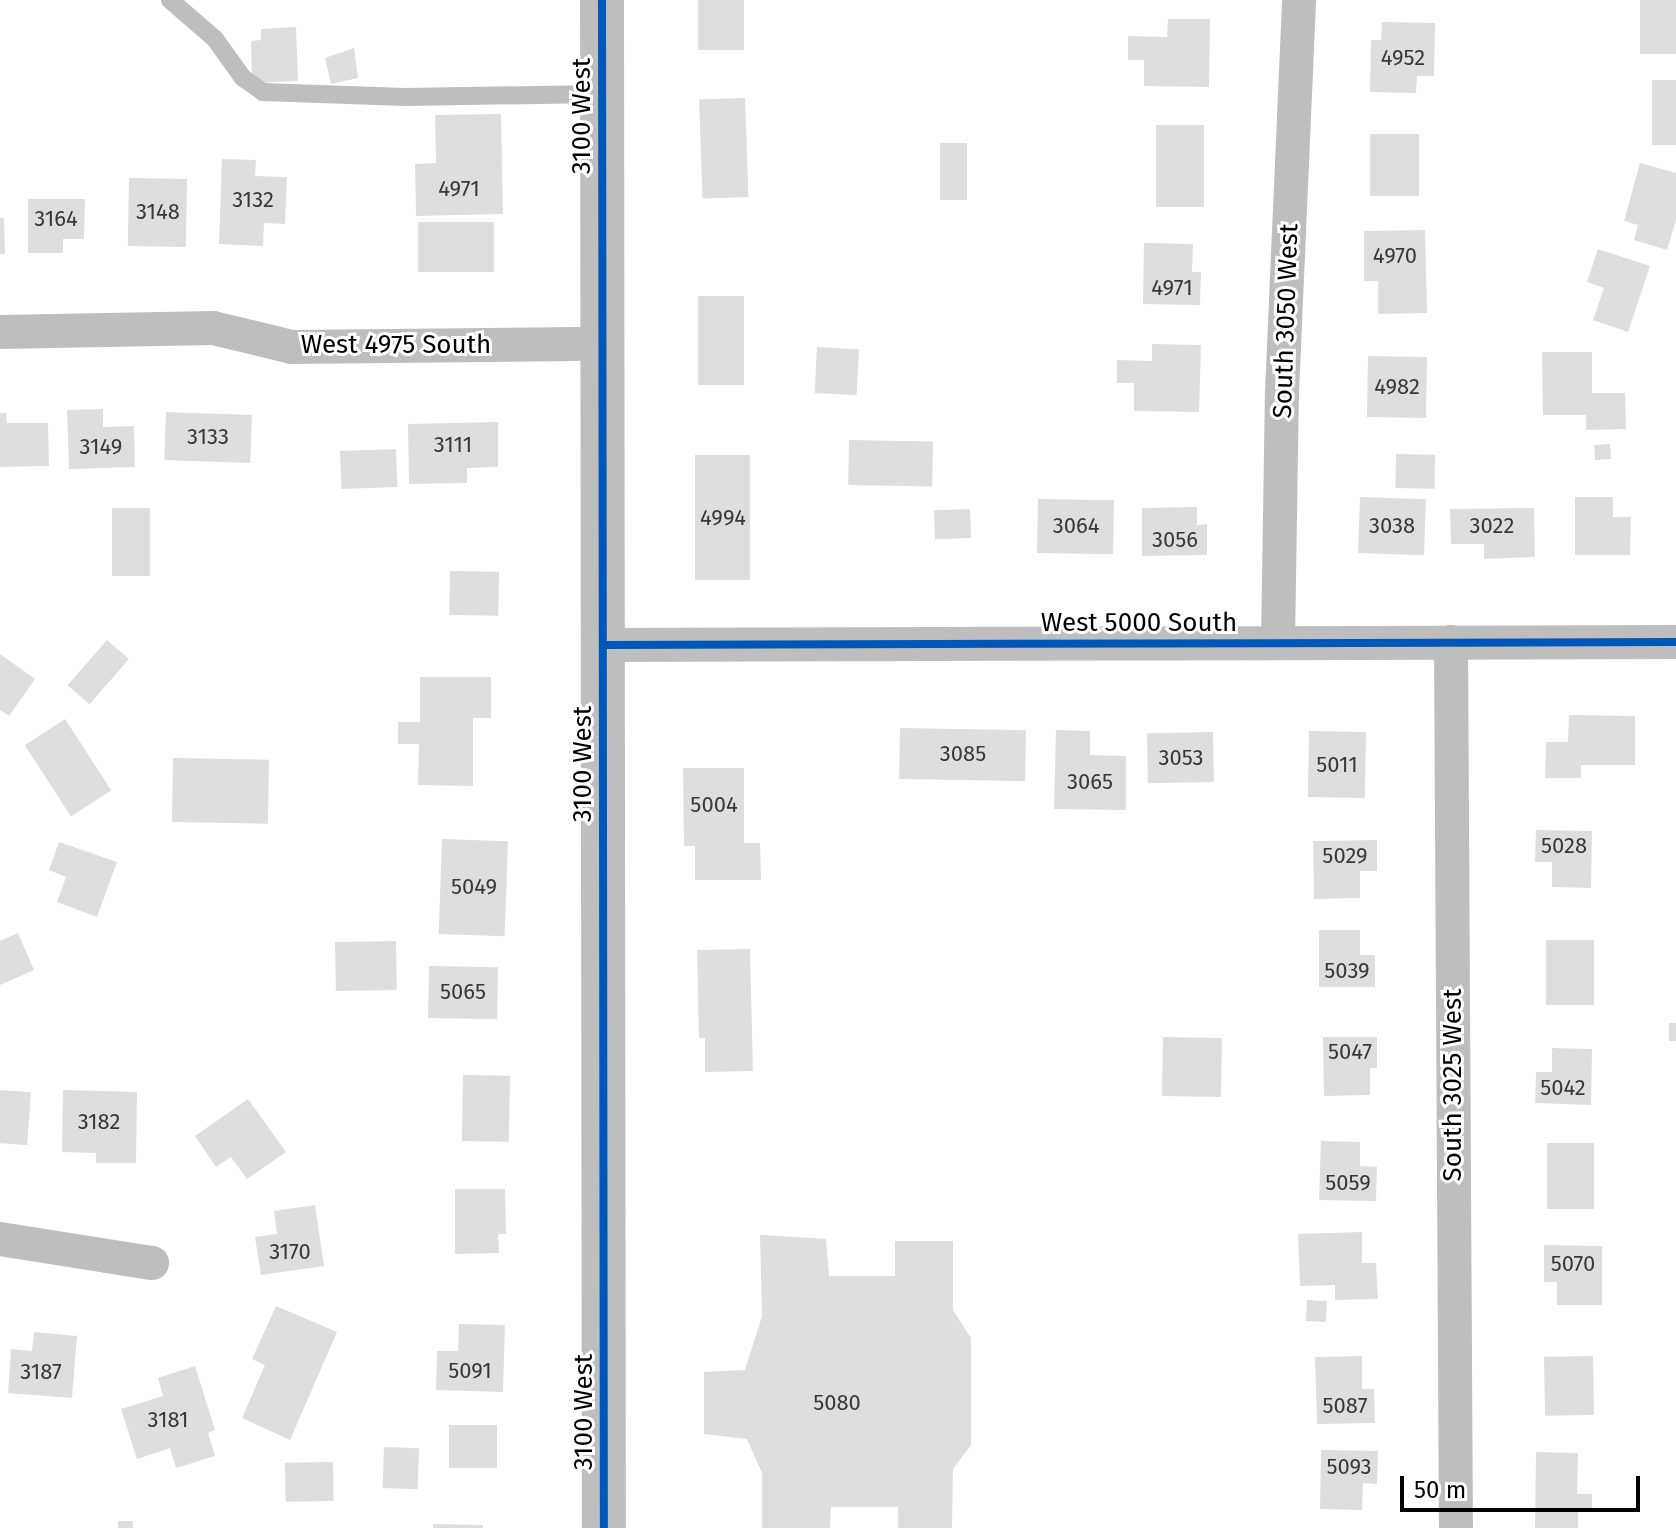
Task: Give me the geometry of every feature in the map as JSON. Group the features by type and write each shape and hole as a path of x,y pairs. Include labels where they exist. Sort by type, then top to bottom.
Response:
{"street":[{"name":"3100 West","path":"602,0 604,1528"},
{"name":"South 3050 West","path":"1278,643 1282,392 1299,0"},
{"name":"West 4975 South","path":"0,332 213,328 292,347 602,344"},
{"name":"South 3025 West","path":"1451,642 1456,1528"},
{"name":"West 5000 South","path":"603,645 1676,642"},
{"path":"0,1239 152,1263"}],"lane":[{"path":"170,0 215,39 243,78 263,92 405,97 602,94"}],"building":[{"path":"698,0 744,0 744,50 698,50"},
{"path":"1640,0 1676,0 1676,54 1640,54"},
{"path":"1168,19 1210,19 1209,87 1144,86 1144,60 1128,60 1128,36 1167,37"},
{"path":"1382,22 1435,23 1434,76 1417,76 1416,93 1370,92 1371,40 1381,40"},
{"path":"296,27 298,81 252,83 251,41 261,40 261,29"},
{"path":"354,48 358,78 331,84 325,58"},
{"path":"1652,80 1676,80 1676,145 1652,145"},
{"path":"745,98 748,197 702,199 699,100"},
{"path":"501,114 503,214 416,216 415,164 436,163 435,115"},
{"path":"1156,125 1204,125 1204,207 1156,207"},
{"path":"1370,134 1419,134 1419,196 1370,196"},
{"path":"940,143 967,143 967,200 940,200"},
{"path":"222,159 256,160 255,176 287,177 285,224 264,223 263,246 219,244"},
{"path":"1640,163 1676,173 1676,220 1667,250 1634,240 1638,225 1624,221"},
{"path":"129,178 187,179 186,247 128,246"},
{"path":"28,199 85,199 84,239 63,239 63,253 28,253"},
{"path":"0,218 4,218 5,254 0,254"},
{"path":"418,222 494,222 494,272 418,272"},
{"path":"1425,230 1427,313 1378,314 1378,281 1364,281 1364,231"},
{"path":"1144,243 1193,244 1192,272 1201,272 1200,305 1143,304"},
{"path":"1598,249 1650,266 1628,332 1593,320 1604,288 1587,282"},
{"path":"698,296 744,296 744,385 698,385"},
{"path":"1152,344 1201,345 1199,412 1134,411 1134,383 1117,383 1117,360 1152,361"},
{"path":"817,347 859,349 857,395 815,393"},
{"path":"1542,352 1592,352 1592,393 1625,393 1626,429 1586,430 1586,415 1543,415"},
{"path":"1368,356 1427,357 1426,418 1367,417"},
{"path":"103,409 103,427 134,426 135,467 69,469 67,410"},
{"path":"166,412 252,415 250,463 164,460"},
{"path":"0,413 6,413 7,423 48,423 49,466 0,467"},
{"path":"498,422 498,467 467,468 467,483 409,484 408,424"},
{"path":"849,440 933,441 932,486 848,485"},
{"path":"1610,444 1611,459 1595,460 1594,445"},
{"path":"396,449 397,487 341,489 340,451"},
{"path":"1396,454 1435,455 1434,489 1395,488"},
{"path":"695,455 750,455 750,580 695,580"},
{"path":"1360,497 1426,499 1424,555 1358,553"},
{"path":"1575,497 1613,497 1613,517 1631,517 1630,555 1575,555"},
{"path":"1038,499 1114,500 1113,554 1037,553"},
{"path":"1197,507 1197,525 1207,524 1207,555 1142,556 1142,508"},
{"path":"112,508 150,508 150,576 112,576"},
{"path":"1534,508 1535,557 1484,559 1484,544 1451,544 1450,509"},
{"path":"970,509 971,538 935,539 934,510"},
{"path":"450,571 499,572 498,616 449,615"},
{"path":"107,640 129,659 90,704 68,685"},
{"path":"0,654 35,679 9,716 0,710"},
{"path":"420,677 491,677 491,718 473,718 473,786 418,785 419,744 398,744 398,722 420,722"},
{"path":"1569,715 1635,716 1635,765 1581,765 1581,778 1545,778 1546,742 1568,742"},
{"path":"65,719 111,790 71,816 25,745"},
{"path":"900,728 1026,730 1025,781 899,779"},
{"path":"1056,730 1090,731 1090,755 1126,756 1126,810 1054,809"},
{"path":"1309,731 1366,732 1365,798 1308,797"},
{"path":"1213,732 1214,782 1148,783 1147,733"},
{"path":"173,758 269,760 268,824 172,822"},
{"path":"683,768 744,768 744,843 760,843 761,880 695,880 695,846 684,846"},
{"path":"1536,830 1592,831 1591,888 1552,887 1552,862 1535,862"},
{"path":"442,839 508,841 505,936 439,934"},
{"path":"1377,840 1377,871 1360,871 1360,898 1314,899 1313,841"},
{"path":"59,842 117,862 97,917 57,902 66,877 49,870"},
{"path":"1319,930 1360,930 1360,955 1375,955 1375,987 1319,987"},
{"path":"18,933 34,970 0,985 0,941"},
{"path":"1546,940 1594,940 1594,1005 1546,1005"},
{"path":"396,941 397,990 336,991 335,942"},
{"path":"750,949 753,1071 705,1072 705,1038 699,1038 697,950"},
{"path":"429,966 498,967 497,1019 428,1018"},
{"path":"1669,1023 1676,1023 1676,1041 1669,1041"},
{"path":"1163,1037 1222,1038 1221,1097 1162,1096"},
{"path":"1323,1037 1377,1037 1377,1068 1370,1068 1370,1095 1324,1096"},
{"path":"1552,1048 1592,1049 1591,1105 1535,1103 1536,1072 1552,1072"},
{"path":"463,1075 510,1076 509,1142 462,1141"},
{"path":"0,1090 31,1092 27,1145 0,1143"},
{"path":"63,1090 137,1092 136,1163 96,1163 96,1153 62,1152"},
{"path":"248,1099 286,1152 247,1179 231,1157 216,1167 195,1136"},
{"path":"1321,1141 1360,1142 1360,1166 1377,1167 1376,1201 1319,1200"},
{"path":"1547,1143 1594,1143 1594,1209 1547,1209"},
{"path":"455,1189 505,1189 506,1234 498,1234 499,1253 455,1254"},
{"path":"315,1205 324,1266 261,1275 255,1237 277,1234 274,1211"},
{"path":"1362,1232 1362,1263 1376,1263 1378,1299 1335,1300 1335,1285 1300,1286 1298,1234"},
{"path":"760,1235 826,1239 829,1276 895,1276 895,1241 953,1241 953,1310 971,1338 971,1445 953,1469 952,1528 898,1528 898,1507 831,1507 830,1528 762,1528 762,1473 747,1439 704,1434 704,1372 745,1370 762,1316"},
{"path":"1544,1245 1602,1246 1602,1305 1557,1305 1557,1282 1544,1282"},
{"path":"1307,1300 1327,1301 1326,1322 1306,1321"},
{"path":"276,1306 337,1332 290,1440 242,1418 265,1365 252,1359"},
{"path":"459,1324 505,1325 503,1392 436,1390 437,1351 458,1351"},
{"path":"34,1332 77,1336 72,1398 8,1393 11,1349 32,1351"},
{"path":"1362,1356 1362,1389 1374,1389 1375,1423 1317,1424 1315,1357"},
{"path":"1593,1356 1594,1415 1545,1416 1544,1357"},
{"path":"195,1366 215,1430 208,1433 215,1456 176,1468 170,1448 137,1459 121,1409 163,1396 158,1378"},
{"path":"449,1425 497,1425 497,1468 449,1468"},
{"path":"384,1447 419,1448 418,1489 383,1488"},
{"path":"1321,1450 1378,1451 1377,1484 1363,1483 1362,1510 1320,1509"},
{"path":"1536,1452 1578,1453 1577,1494 1592,1494 1592,1511 1578,1510 1578,1528 1535,1528"},
{"path":"333,1462 334,1501 286,1502 285,1463"},
{"path":"118,1521 133,1521 133,1528 118,1528"},
{"path":"433,1524 483,1525 483,1528 433,1528"}],"cycle path":[{"path":"602,0 604,1528"},
{"path":"603,645 1676,642"}]}
